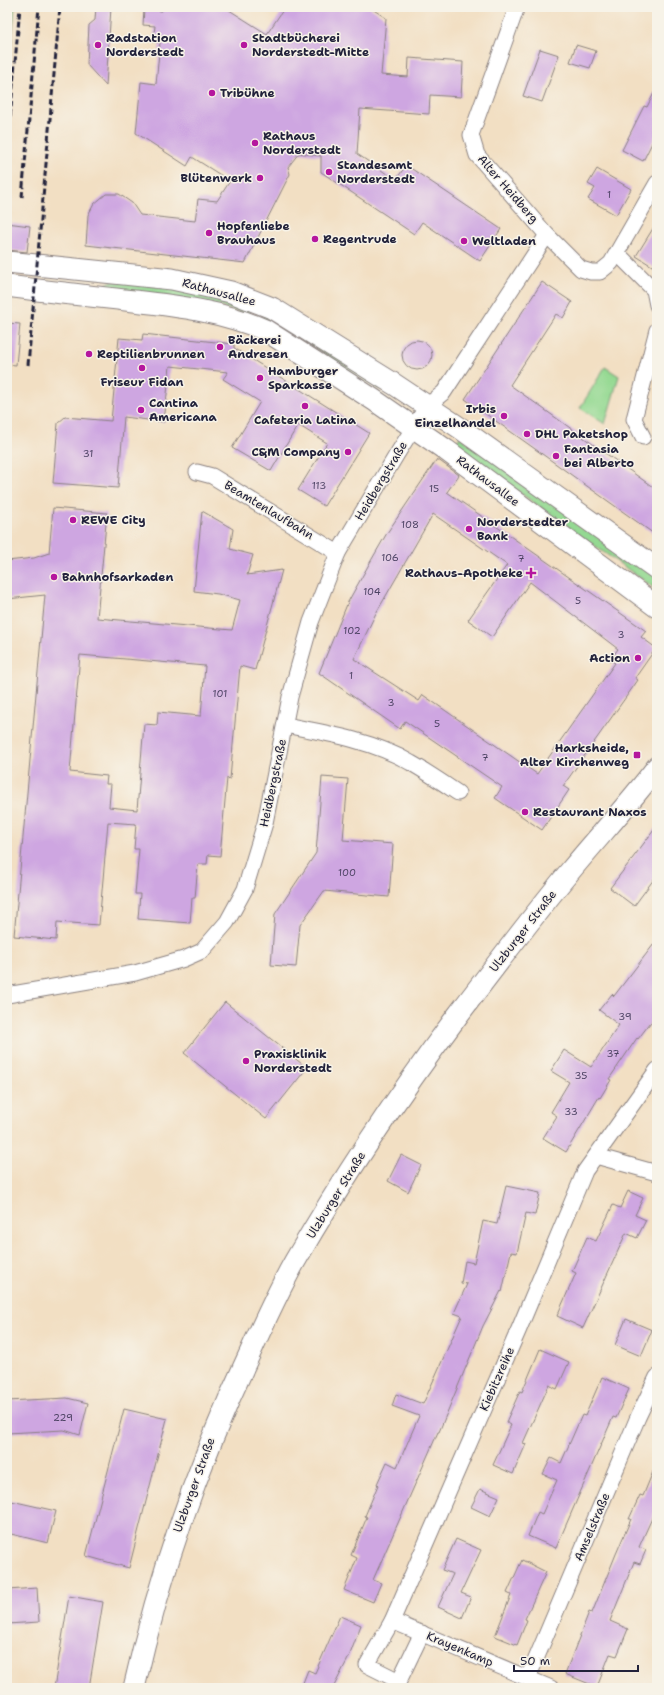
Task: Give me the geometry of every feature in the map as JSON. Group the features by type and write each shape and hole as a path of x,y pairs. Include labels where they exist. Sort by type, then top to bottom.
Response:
{"main road":[{"name":"Rathausallee","path":"7,262 172,280 231,292 272,308 428,406 657,569"},
{"name":"Rathausallee","path":"7,286 175,306 224,316 252,324 265,330 374,400 446,450 657,607"},
{"name":"Ulzburger Straße","path":"134,1688 159,1588 197,1475 221,1414 272,1305 294,1264 350,1170 412,1077 570,871 657,767"}],"street":[{"name":"Alter Heidberg","path":"517,7 471,135 477,155 547,235 581,269 591,272 600,272 611,263 657,183"},
{"path":"414,428 428,406 444,392 547,235"},
{"path":"617,252 654,290 657,305"},
{"path":"643,436 634,419 657,330"},
{"name":"Heidbergstraße","path":"7,995 134,973 184,959 202,951 226,922 245,889 265,823 290,697 311,622 338,552 414,428"},
{"name":"Beamtenlaufbahn","path":"197,472 212,476 338,552"},
{"path":"285,725 348,738 380,749 411,762 458,793"},
{"name":"Kiebitzreihe","path":"422,1633 397,1684 367,1665 392,1620 519,1329 585,1171 657,1070"},
{"path":"596,1156 657,1174"},
{"name":"Amselstraße","path":"528,1678 635,1424 657,1377"},
{"name":"Krayenkamp","path":"392,1620 551,1688"}],"green space":[{"path":"7,7 15,7 7,91"},
{"path":"132,281 253,304 249,315 215,305 109,287 107,284 110,282"},
{"path":"266,309 383,382 379,390 309,344 261,318"},
{"path":"605,367 619,376 605,424 580,408"},
{"path":"460,437 657,574 657,590 454,446"}],"building":[{"name":"Radstation Norderstedt","path":"96,7 111,7 106,86 87,65 89,25 95,20"},
{"name":"Rathaus Norderstedt","path":"163,7 226,8 267,34 285,7 369,7 386,18 381,75 408,77 409,58 463,62 461,97 430,95 429,114 360,109 357,154 396,180 406,165 501,229 480,261 422,222 414,234 321,172 321,156 299,153 288,167 290,174 245,263 86,245 88,215 94,204 106,194 119,194 132,203 140,215 195,221 198,199 217,201 230,181 192,157 187,166 136,133 141,82 156,84 160,42 153,42 155,26 143,25 144,9 162,11"},
{"path":"576,45 596,51 590,68 570,62"},
{"path":"540,49 559,55 542,102 523,96"},
{"path":"657,87 657,133 643,161 622,150 644,106 647,107"},
{"path":"597,169 631,189 616,215 588,199 595,188 588,184"},
{"path":"657,222 657,269 636,256"},
{"path":"7,223 30,226 27,252 7,250"},
{"path":"542,282 572,302 563,318 556,314 510,385 657,490 657,536 465,399"},
{"path":"7,323 20,324 16,365 7,364"},
{"path":"143,334 234,344 234,348 369,433 324,506 298,490 327,443 298,425 271,471 232,448 260,402 223,379 228,372 170,366 164,422 124,417 118,488 53,483 58,423 65,417 111,421 119,338 142,340"},
{"path":"417,340 427,345 432,355 427,365 417,370 407,365 402,355 407,345"},
{"path":"437,459 459,475 447,492 646,631 641,637 656,648 635,678 638,680 563,786 569,790 542,830 495,798 502,787 405,721 400,729 319,673 348,602 387,533","holes":["433,514 507,565 468,620 492,637 530,582 618,649 610,660 615,663 537,774 423,695 419,701 354,659 375,615"]},
{"path":"53,508 107,513 97,618 232,630 240,600 218,594 194,591 202,511 233,529 230,549 253,555 247,575 282,570 255,670 240,666 230,779 227,778 220,856 208,855 207,864 198,864 195,898 192,898 190,923 138,919 140,894 135,894 139,849 134,849 136,824 108,822 99,925 57,922 56,940 14,936 45,595 7,599 7,561 34,558 49,553","holes":["80,655 205,666 201,716 158,712 157,725 144,724 137,810 109,807 111,784 106,784 107,776 70,772"]},
{"path":"322,777 348,779 343,840 393,844 389,897 324,891 300,925 296,967 271,965 275,914 316,853"},
{"path":"657,826 657,875 634,906 610,888"},
{"path":"657,940 657,1014 638,1039 637,1038 609,1079 611,1080 566,1152 543,1138 557,1116 551,1112 569,1082 551,1071 564,1050 591,1067 619,1025 599,1010 612,994 614,996"},
{"name":"Praxisklinik Norderstedt","path":"225,1002 307,1068 266,1119 184,1053"},
{"path":"401,1155 421,1165 408,1192 388,1181"},
{"path":"506,1186 540,1193 535,1215 526,1213 517,1253 511,1252 502,1292 501,1291 483,1326 439,1432 373,1580 381,1583 373,1602 344,1590 357,1558 351,1555 367,1517 365,1516 378,1485 377,1484 387,1462 397,1467 419,1416 392,1406 396,1394 423,1404 462,1316 454,1313 467,1284 461,1283 465,1261 474,1263 483,1221 497,1224"},
{"path":"628,1191 643,1198 635,1215 646,1220 637,1238 626,1233 583,1328 557,1316 576,1273 572,1271 587,1237 596,1241 613,1205 620,1208"},
{"path":"626,1319 652,1330 641,1356 615,1345"},
{"path":"540,1349 569,1362 557,1389 549,1385 523,1443 526,1444 513,1474 493,1465 511,1425 506,1422 520,1391 522,1392"},
{"path":"602,1377 629,1389 616,1418 613,1417 556,1548 528,1536 538,1512 542,1514 557,1480 543,1474 551,1458 561,1463 582,1415 585,1416"},
{"path":"67,1398 88,1403 80,1435 64,1430 7,1433 7,1401"},
{"path":"124,1409 167,1419 129,1568 86,1556"},
{"path":"657,1462 657,1507 639,1547 646,1550 640,1564 634,1562 610,1621 628,1629 617,1656 610,1654 597,1687 565,1674 589,1612 592,1613 631,1519 629,1519 640,1495 643,1496"},
{"path":"480,1489 499,1497 490,1516 471,1507"},
{"path":"7,1500 56,1511 48,1543 7,1533"},
{"path":"456,1539 481,1550 461,1593 471,1597 462,1618 438,1607 453,1574 442,1570"},
{"path":"522,1560 546,1572 525,1619 527,1620 517,1645 495,1636 511,1595 507,1593"},
{"path":"37,1588 39,1622 7,1624 7,1590"},
{"path":"69,1596 103,1602 89,1688 54,1688"},
{"path":"340,1616 361,1625 349,1657 333,1688 301,1688 308,1670 315,1673"}],"railway":[{"path":"7,152 20,7"},
{"path":"22,197 39,7"},
{"path":"28,365 60,7"}],"place":[{"name":"Radstation Norderstedt","path":"98,45"},
{"name":"Stadtbücherei Norderstedt-Mitte","path":"244,45"},
{"name":"Tribühne","path":"212,93"},
{"name":"Rathaus Norderstedt","path":"255,143"},
{"name":"Standesamt Norderstedt","path":"329,172"},
{"name":"Blütenwerk","path":"260,178"},
{"name":"Hopfenliebe Brauhaus","path":"209,233"},
{"name":"Regentrude","path":"315,239"},
{"name":"Weltladen","path":"464,241"},
{"name":"Bäckerei Andresen","path":"220,347"},
{"name":"Reptilienbrunnen","path":"89,354"},
{"name":"Friseur Fidan","path":"142,368"},
{"name":"Hamburger Sparkasse","path":"260,378"},
{"name":"Cafeteria Latina","path":"305,406"},
{"name":"Cantina Americana","path":"141,410"},
{"name":"Irbis Einzelhandel","path":"504,416"},
{"name":"DHL Paketshop","path":"527,434"},
{"name":"C&M Company","path":"348,452"},
{"name":"Fantasia bei Alberto","path":"556,456"},
{"name":"REWE City","path":"73,520"},
{"name":"Norderstedter Bank","path":"469,529"},
{"name":"Rathaus-Apotheke","path":"531,573"},
{"name":"Bahnhofsarkaden","path":"54,577"},
{"name":"Action","path":"638,658"},
{"name":"Harksheide, Alter Kirchenweg","path":"637,755"},
{"name":"Restaurant Naxos","path":"525,812"},
{"name":"Praxisklinik Norderstedt","path":"246,1061"}]}
